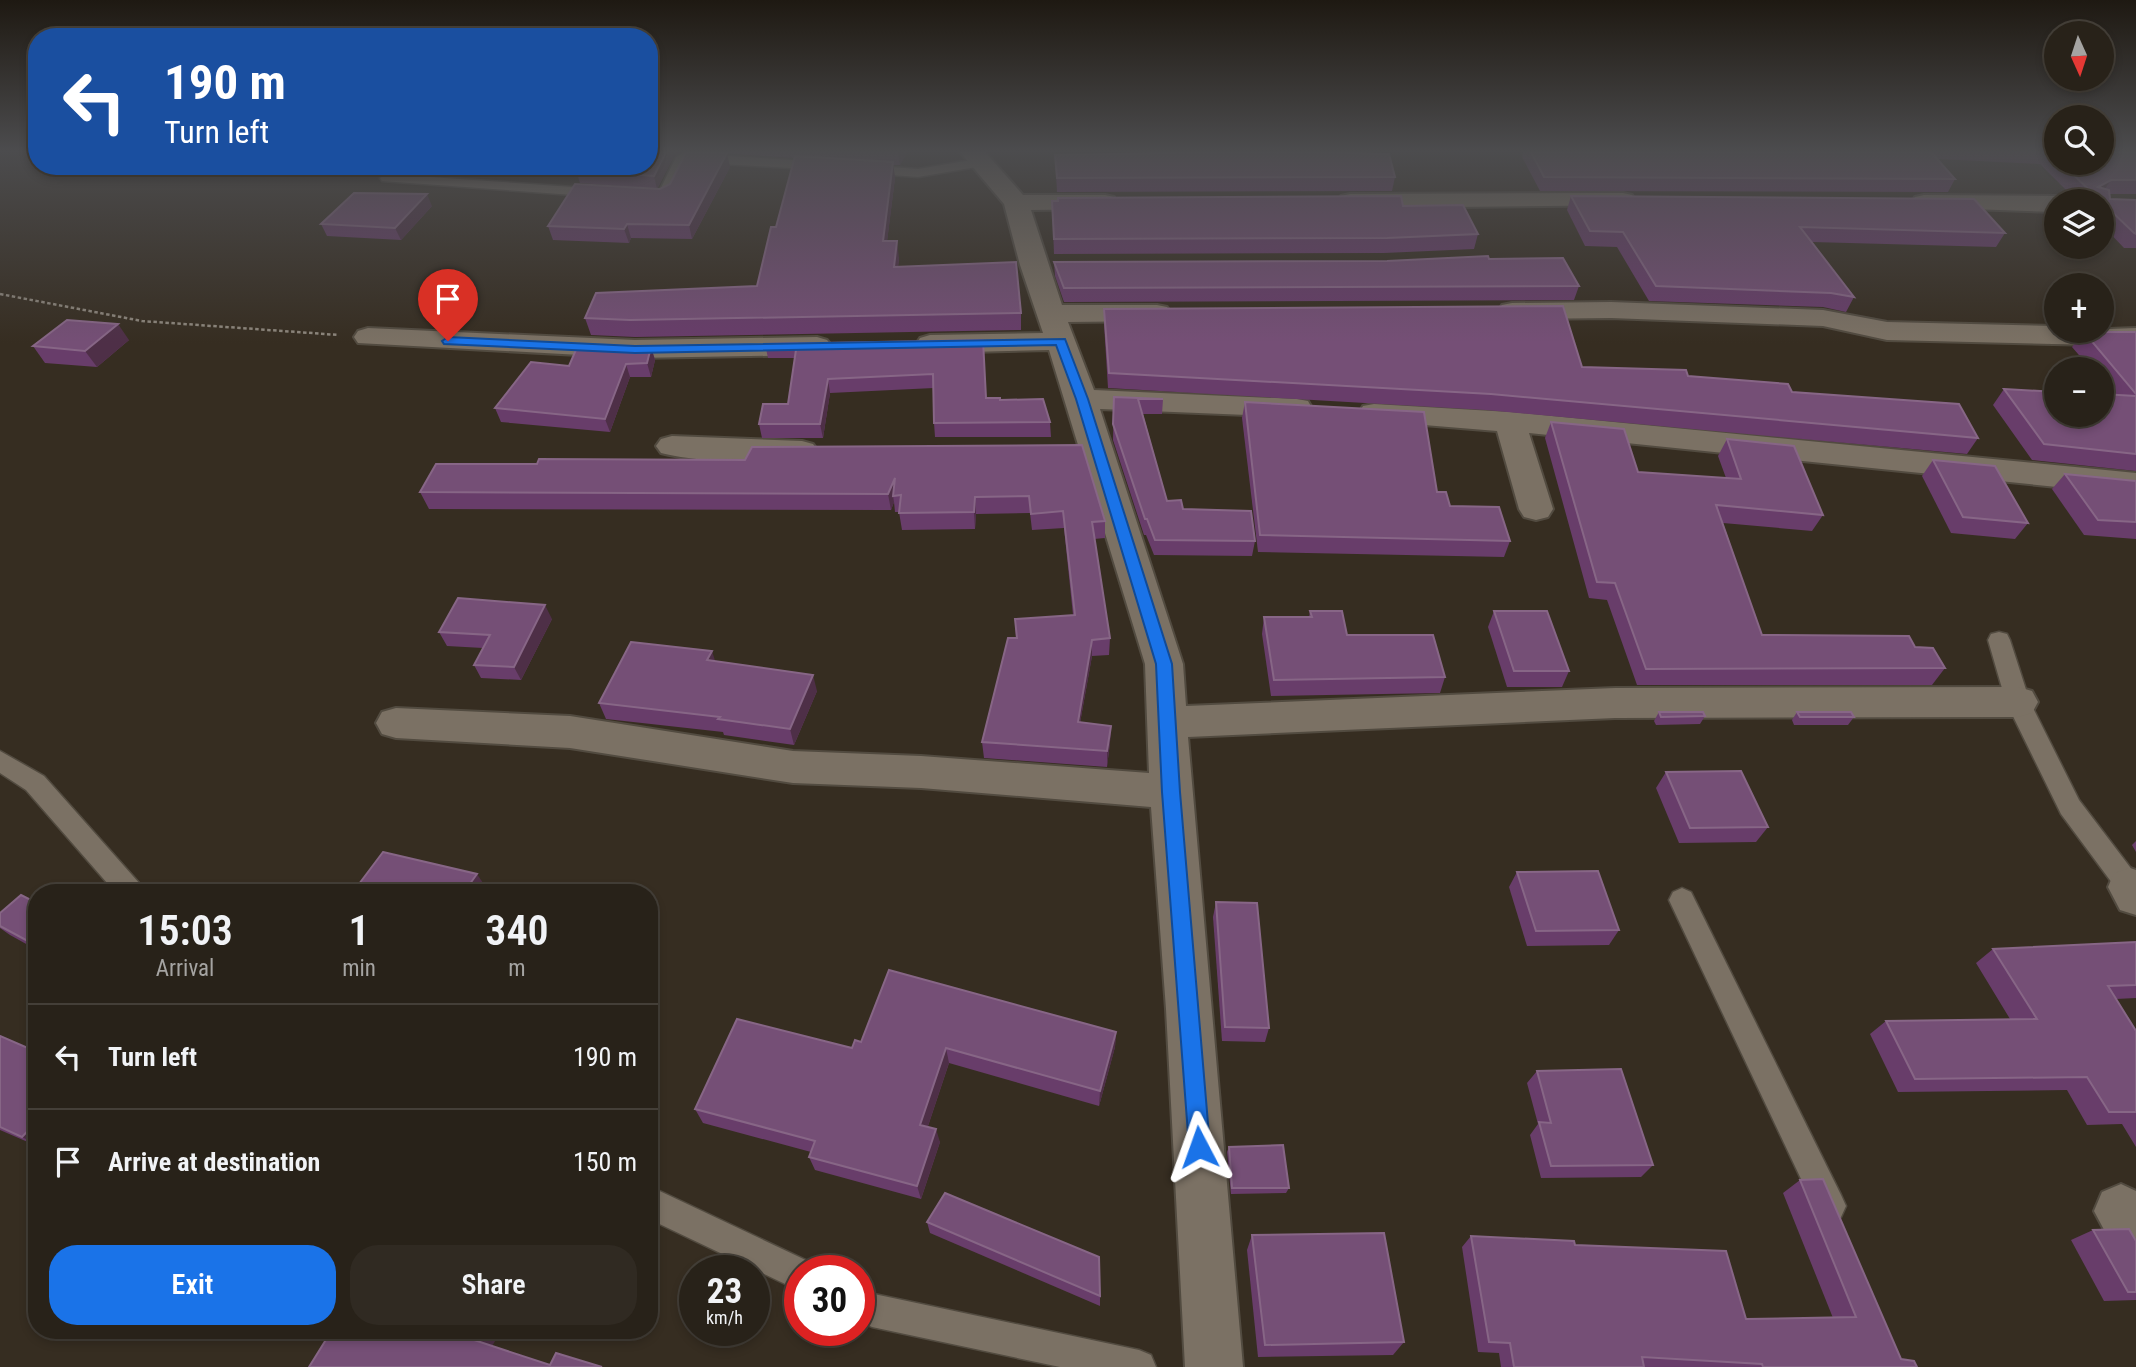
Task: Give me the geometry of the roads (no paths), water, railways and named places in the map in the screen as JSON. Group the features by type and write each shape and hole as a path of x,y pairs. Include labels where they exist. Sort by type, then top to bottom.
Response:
{"street":[{"path":"1022,216 1046,265 1056,328 1082,399 1084,449 1164,664 1214,1367"},
{"path":"1485,311 1611,310 1824,318 1887,331 2136,337"},
{"path":"896,344 1177,313"},
{"path":"368,338 635,349 841,345"},
{"path":"1082,399 1189,401 1510,422 2136,484"},
{"path":"1510,422 1536,509"},
{"path":"672,446 739,451 835,450"},
{"path":"1169,722 1615,703 2018,702"},
{"path":"396,723 570,732 793,767 921,772 1171,792"}],"lane":[{"path":"1999,640 2018,702 2070,807 2134,890"},
{"path":"0,761 35,783 124,884"},
{"path":"1682,900 1815,1171 1842,1233"},
{"path":"658,1206 784,1267"},
{"path":"875,1311 1139,1367"}]}
